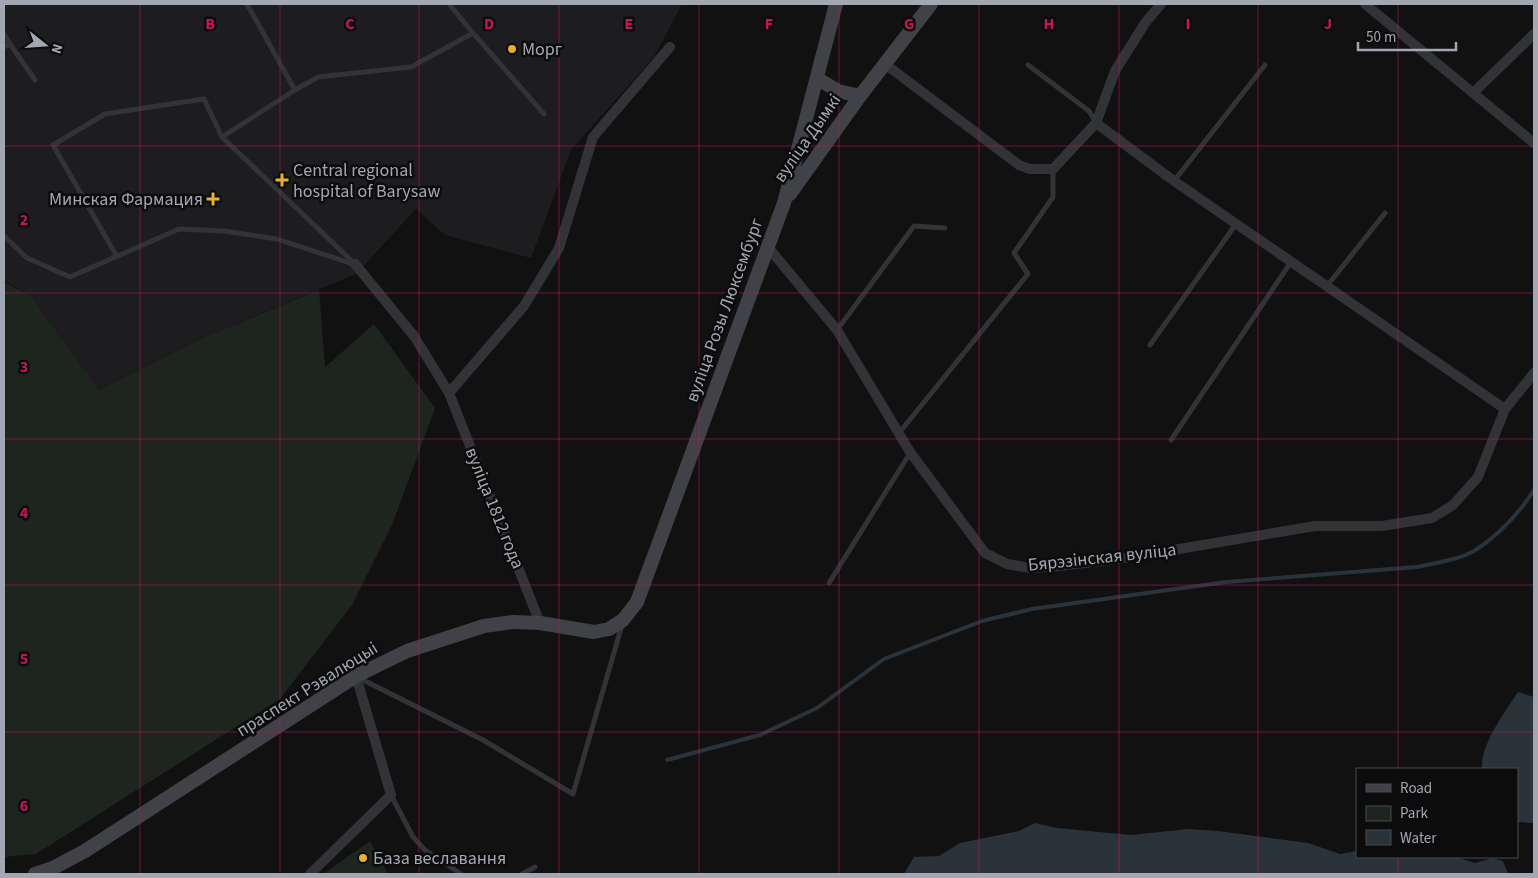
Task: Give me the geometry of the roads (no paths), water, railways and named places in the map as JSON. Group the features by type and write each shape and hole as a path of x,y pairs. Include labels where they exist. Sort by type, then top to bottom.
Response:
{"main road":[{"name":"вуліца Розы Люксембург","path":"623,620 637,602 784,203 818,80 836,4"},
{"name":"вуліца Дымкі","path":"784,203 860,96 932,4"},
{"name":"вуліца Дымкі","path":"818,80 838,91 860,96"},
{"name":"праспект Рэвалюцыі","path":"35,874 53,868 94,846 356,676 407,651 484,626 513,622 540,623 594,632 609,629 623,620"}],"street":[{"path":"885,64 1019,165 1030,169 1053,169 1096,123 1115,71 1145,23 1162,4"},
{"path":"1366,4 1534,143"},
{"path":"1473,93 1534,34"},
{"path":"449,394 524,306 559,248 593,137 670,47"},
{"path":"1096,123 1174,181 1505,409"},
{"name":"Бярэзінская вуліца","path":"767,246 837,330 910,452 985,553 1007,564 1030,568 1132,557 1315,526 1382,526 1432,518 1453,505 1478,477 1505,409 1534,373"},
{"name":"вуліца 1812 года","path":"355,264 414,336 449,394 540,623"},
{"path":"309,873 391,795 356,676"}],"lane":[{"path":"247,4 295,90"},
{"path":"449,4 544,114"},
{"path":"222,137 318,77 410,67 473,33"},
{"path":"4,34 35,80"},
{"path":"4,47 10,44"},
{"path":"1028,65 1089,111 1096,123"},
{"path":"1174,181 1265,65"},
{"path":"116,255 53,145 105,114 204,99 222,137 355,264"},
{"path":"899,433 1028,274 1014,253 1053,197 1053,169"},
{"path":"1327,286 1386,213"},
{"path":"1150,345 1236,224"},
{"path":"837,330 914,226 945,228"},
{"path":"4,236 27,258 70,277 116,255 179,229 224,230 277,238 355,264"},
{"path":"1171,440 1292,262"},
{"path":"829,583 910,452"},
{"path":"356,676 483,740 573,794 623,620"},
{"path":"391,795 413,837 425,850 461,874"},
{"path":"522,874 535,867"}],"water":[{"path":"1518,692 1534,697 1534,823 1518,822 1518,768 1482,768 1482,760 1489,739"},
{"path":"1035,823 1057,828 1131,835 1189,829 1218,831 1308,843 1340,854 1356,851 1356,858 1459,858 1475,863 1492,858 1503,861 1508,874 904,874 914,857 939,856 960,843 1019,831"}],"waterway":[{"path":"667,760 760,735 817,708 884,659 982,621 1032,609 1226,582 1417,567 1461,557 1474,551 1500,531 1522,507 1534,490"}],"place":[{"name":"Морг","path":"512,49"},
{"name":"Central regional hospital of Barysaw","path":"282,180"},
{"name":"Минская Фармация","path":"213,199"},
{"name":"База веславання","path":"363,858"}]}
